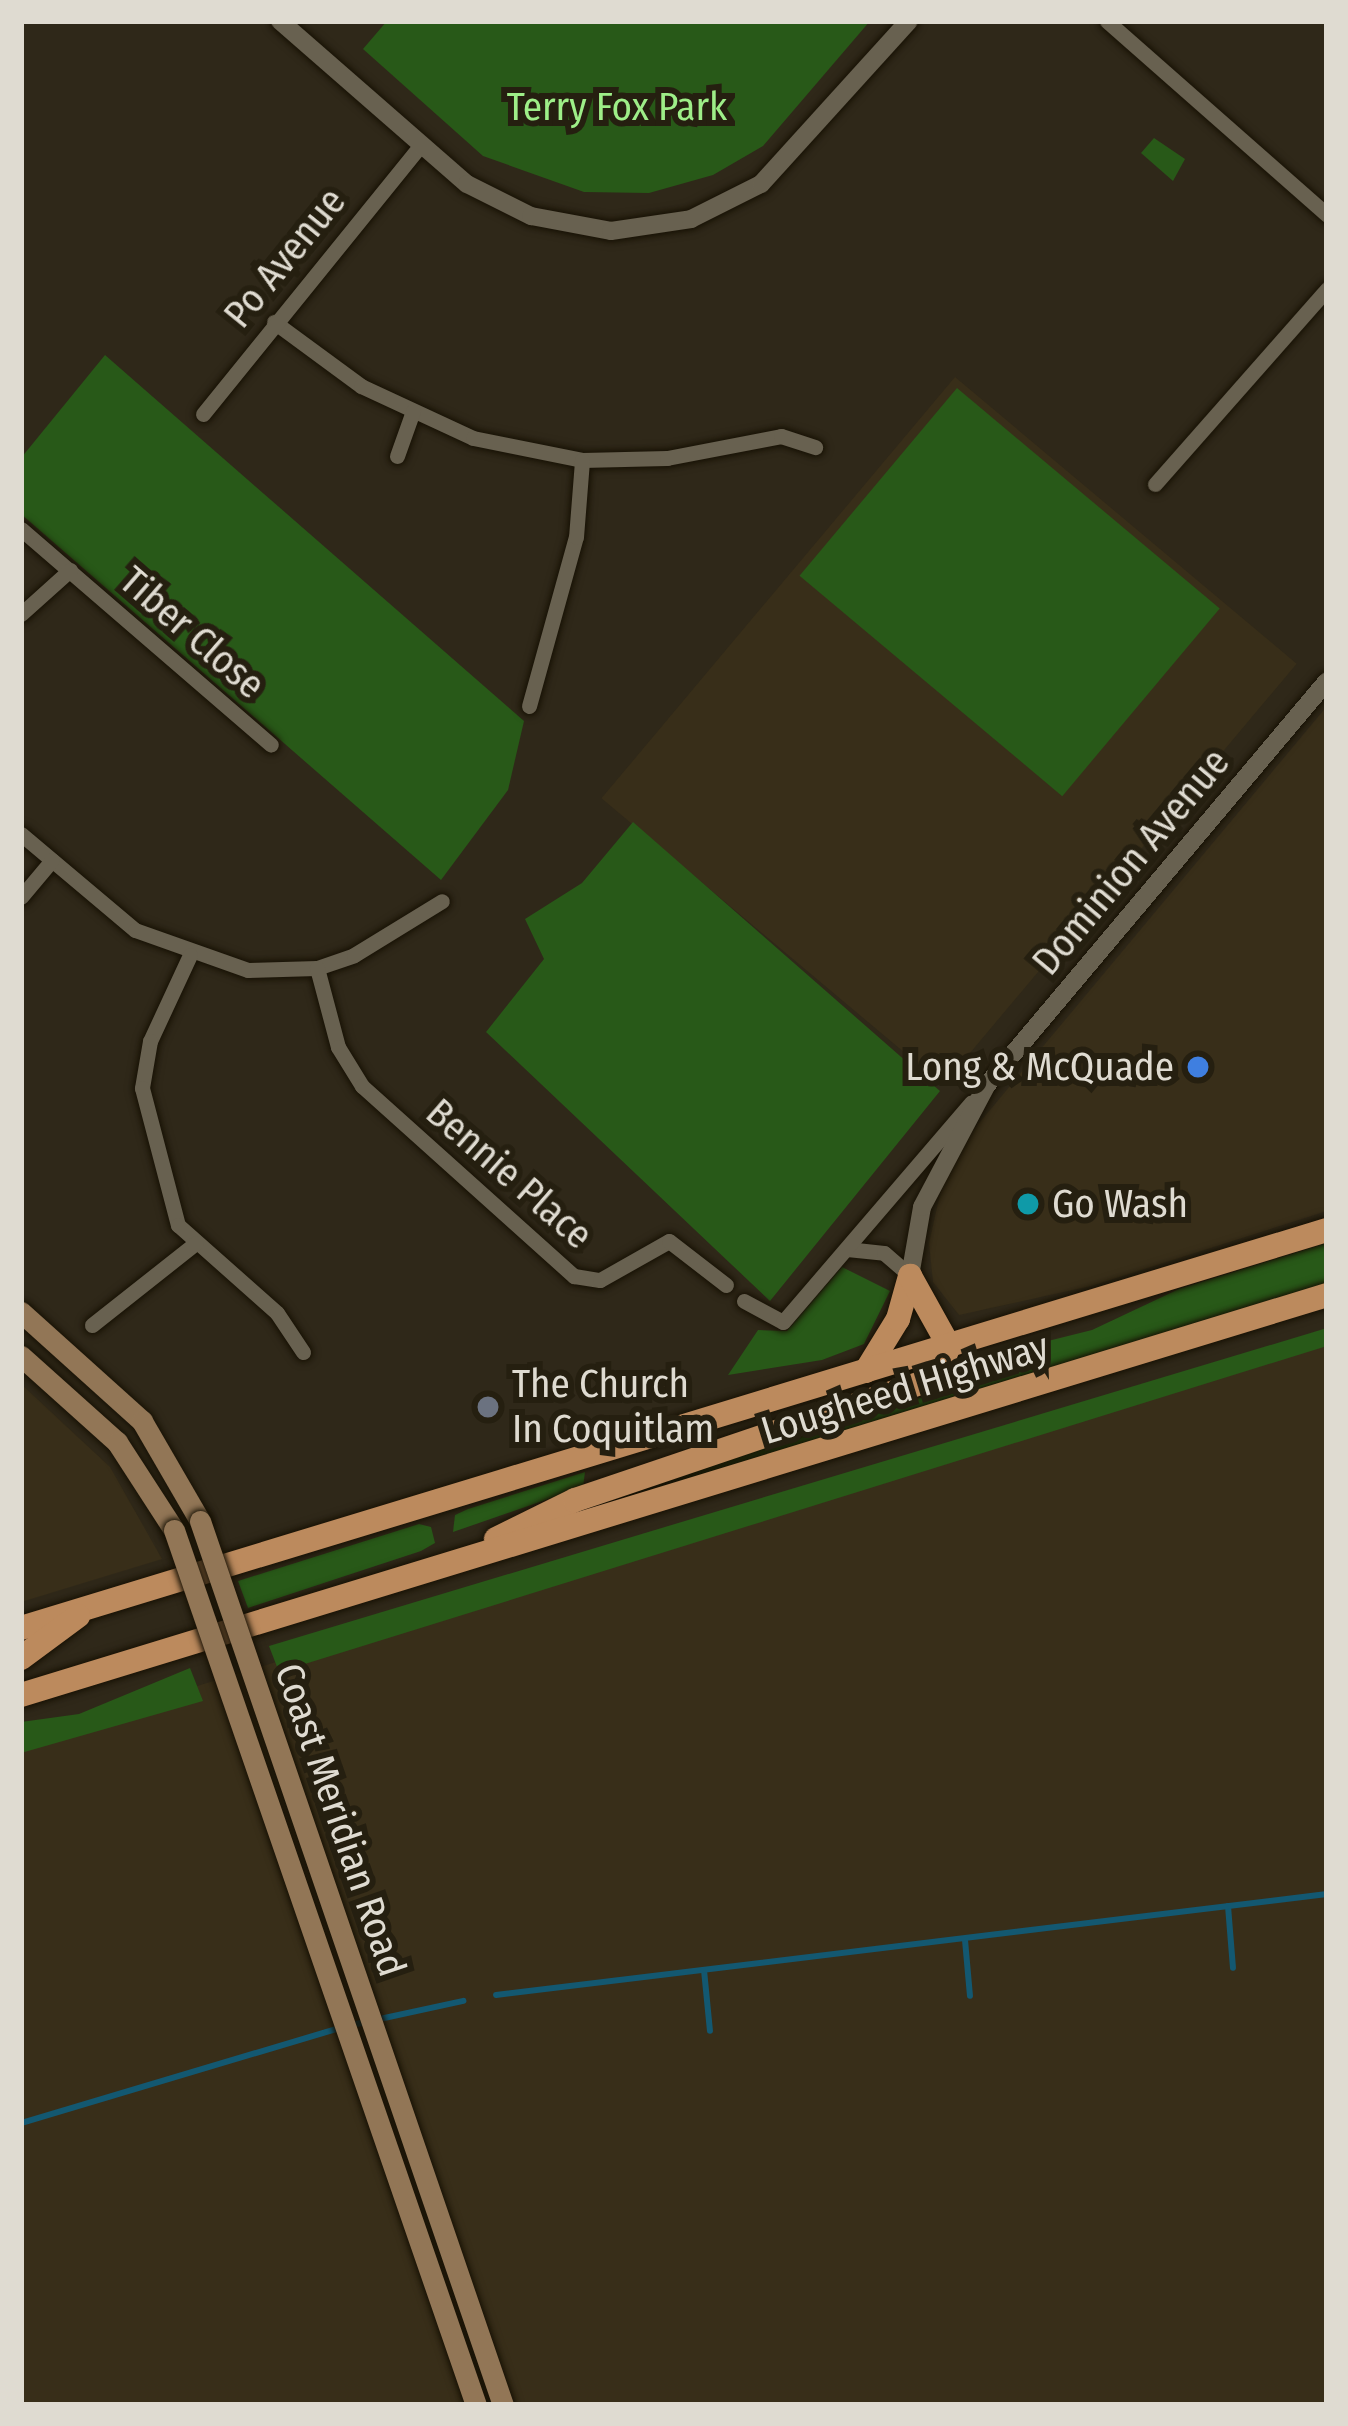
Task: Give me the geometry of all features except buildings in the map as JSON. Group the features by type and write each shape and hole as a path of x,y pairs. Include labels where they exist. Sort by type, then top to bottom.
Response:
{"main road":[{"name":"Lougheed Highway","path":"21,1628 1327,1230"},
{"path":"427,1572 575,1500 926,1384 946,1366 949,1346 910,1276"},
{"path":"866,1371 898,1319 910,1276"},
{"name":"Lougheed Highway","path":"21,1695 1327,1295"},
{"name":"Coast Meridian Road","path":"21,1312 142,1421 200,1521 503,2405"},
{"name":"Coast Meridian Road","path":"21,1356 112,1435 174,1530 476,2405"},
{"path":"21,1658 94,1604"}],"street":[{"path":"280,21 421,146 484,194 558,224 611,231 691,219 750,192 791,159 909,21"},
{"path":"1107,21 1327,215"},
{"name":"Po Avenue","path":"203,414 421,146"},
{"path":"1155,484 1327,289"},
{"path":"274,322 319,359 412,411 473,438 582,460 667,458 781,436 815,447"},
{"path":"397,456 412,411"},
{"path":"529,706 576,537 582,460"},
{"name":"Tiber Close","path":"21,529 272,745"},
{"path":"21,614 70,570"},
{"name":"Dominion Avenue","path":"744,1301 783,1322 1327,681"},
{"path":"21,835 135,930 190,956 248,970 317,968 391,938 442,901"},
{"path":"21,897 52,860"},
{"path":"190,956 150,1041 142,1088 178,1225 277,1313 303,1352"},
{"name":"Bennie Place","path":"317,968 338,1047 362,1086 574,1276 600,1280 669,1240 726,1285"},
{"name":"Dominion Avenue","path":"910,1276 922,1207 986,1086"},
{"path":"92,1325 196,1243"},
{"path":"847,1249 884,1253 910,1276"}],"shaded area":[{"path":"955,377 1297,664 943,1085 601,798"},
{"path":"1327,706 1327,1211 1091,1286 959,1315 933,1282 929,1243 943,1181 970,1134"},
{"path":"1327,1340 1327,2405 21,2405 21,1740"},
{"path":"21,1384 110,1467 162,1559 21,1602"}],"green space":[{"name":"Terry Fox Park","path":"387,21 870,21 763,146 713,175 649,193 584,192 483,156 363,49"},
{"path":"1154,138 1185,159 1173,181 1141,153"},
{"path":"105,355 524,721 508,790 441,880 21,514 21,458"},
{"path":"957,388 1220,608 1062,796 800,576"},
{"path":"633,822 940,1091 770,1301 486,1032 544,959 525,919 582,883"},
{"path":"1327,1243 1327,1285 608,1503 652,1481 952,1388 972,1360 1092,1330 1179,1289"},
{"path":"842,1267 890,1291 864,1344 822,1360 728,1375 758,1330 787,1331"},
{"path":"1327,1328 1327,1346 279,1672 269,1646"},
{"path":"585,1472 583,1487 453,1532 455,1515 468,1509"},
{"path":"419,1524 431,1527 435,1543 421,1551 248,1608 238,1581"},
{"path":"190,1668 203,1701 21,1753 21,1722 79,1714"}],"waterway":[{"path":"496,1995 1327,1894"},
{"path":"1228,1906 1233,1968"},
{"path":"965,1940 970,1996"},
{"path":"704,1970 710,2031"},
{"path":"352,2025 463,2001"},
{"path":"21,2123 340,2028"}],"place":[{"name":"Long & McQuade","path":"1198,1067"},
{"name":"Go Wash","path":"1028,1204"},
{"name":"The Church In Coquitlam","path":"488,1407"}]}
